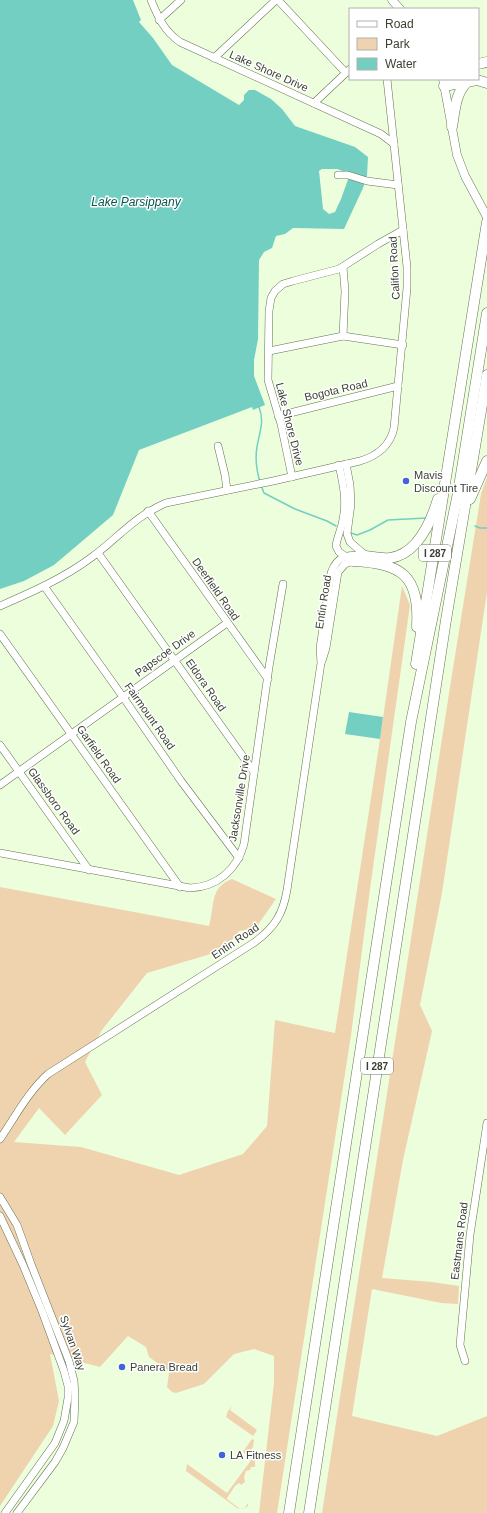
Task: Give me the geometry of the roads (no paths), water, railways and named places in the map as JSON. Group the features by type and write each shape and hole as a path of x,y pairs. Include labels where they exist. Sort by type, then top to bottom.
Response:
{"highway":[{"path":"445,81 477,80 487,83"},
{"path":"452,127 459,92 468,81"},
{"name":"I 287","path":"289,1513 411,722 410,698 451,453 487,222"},
{"path":"411,722 458,493 487,313"},
{"name":"I 287","path":"309,1513 462,518 487,375"},
{"path":"366,556 386,558 396,557 410,548 421,537 434,514 451,453"},
{"path":"462,518 479,476 487,461"},
{"path":"349,558 393,568 405,576 412,585 417,599 418,615 415,639 418,654"}],"main road":[{"path":"392,0 399,8"},
{"path":"445,81 452,127 460,162 487,217"}],"street":[{"name":"Lake Shore Drive","path":"151,0 159,20 174,38 214,58 381,134 394,144"},
{"path":"159,20 181,0"},
{"path":"214,58 277,0 348,71 314,103"},
{"name":"Califon Road","path":"343,465 366,459 380,452 390,440 393,433 403,345 407,267 387,80"},
{"path":"338,174 348,175 367,181 398,185"},
{"name":"Lake Shore Drive","path":"0,606 69,573 98,553 136,519 148,511 166,503 292,477 268,380 268,311 271,298 275,291 283,284 343,267 378,244 403,230"},
{"path":"343,267 345,291 343,336"},
{"path":"268,351 343,336 403,345"},
{"name":"Bogota Road","path":"278,416 398,386"},
{"path":"218,446 227,490"},
{"path":"292,477 343,465"},
{"path":"343,465 350,485 351,504 346,534 354,547 366,556"},
{"path":"343,465 345,504 344,517 336,546 339,552 349,558 352,555 366,556"},
{"name":"Deerfield Road","path":"148,511 268,679"},
{"name":"Eldora Road","path":"98,553 254,772"},
{"name":"Entin Road","path":"0,1139 29,1095 48,1074 255,942 267,933 274,925 281,912 288,890 321,663 326,648 338,572 349,558"},
{"name":"Jacksonville Drive","path":"0,853 180,887 198,888 213,884 226,875 239,858 244,844 283,584"},
{"name":"Fairmount Road","path":"44,586 189,792 239,858"},
{"name":"Papscoe Drive","path":"0,785 227,623"},
{"name":"Garfield Road","path":"0,634 180,887"},
{"name":"Glassboro Road","path":"0,745 89,870"},
{"name":"Eastmans Road","path":"465,1360 460,1345 470,1235 487,1124"},
{"name":"Sylvan Way","path":"0,1197 17,1225 48,1316 68,1386 64,1421 55,1443 5,1513"},
{"name":"Sylvan Way","path":"0,1216 69,1361 74,1381 74,1422 69,1436 55,1462 17,1513"}],"water":[{"name":"Lake Parsippany","path":"0,0 133,0 141,20 139,22 153,38 172,65 239,105 244,100 244,95 249,90 255,90 271,99 282,109 295,126 355,147 368,157 367,176 344,229 293,228 285,234 276,236 272,248 264,252 259,260 258,339 254,360 254,376 265,405 253,410 252,407 139,450 113,515 54,565 24,581 0,589","holes":["322,169 337,169 350,174 335,212 329,214 323,209 319,171"]},
{"path":"349,712 383,717 380,739 345,734"}],"waterway":[{"path":"259,407 262,423 256,456 260,482"},
{"path":"261,485 264,493 295,509 336,526"},
{"path":"351,533 357,535 388,520 427,518"},
{"path":"475,526 487,528"}],"place":[{"name":"Mavis Discount Tire","path":"406,481"},
{"name":"Panera Bread","path":"122,1367"},
{"name":"LA Fitness","path":"222,1455"}]}
